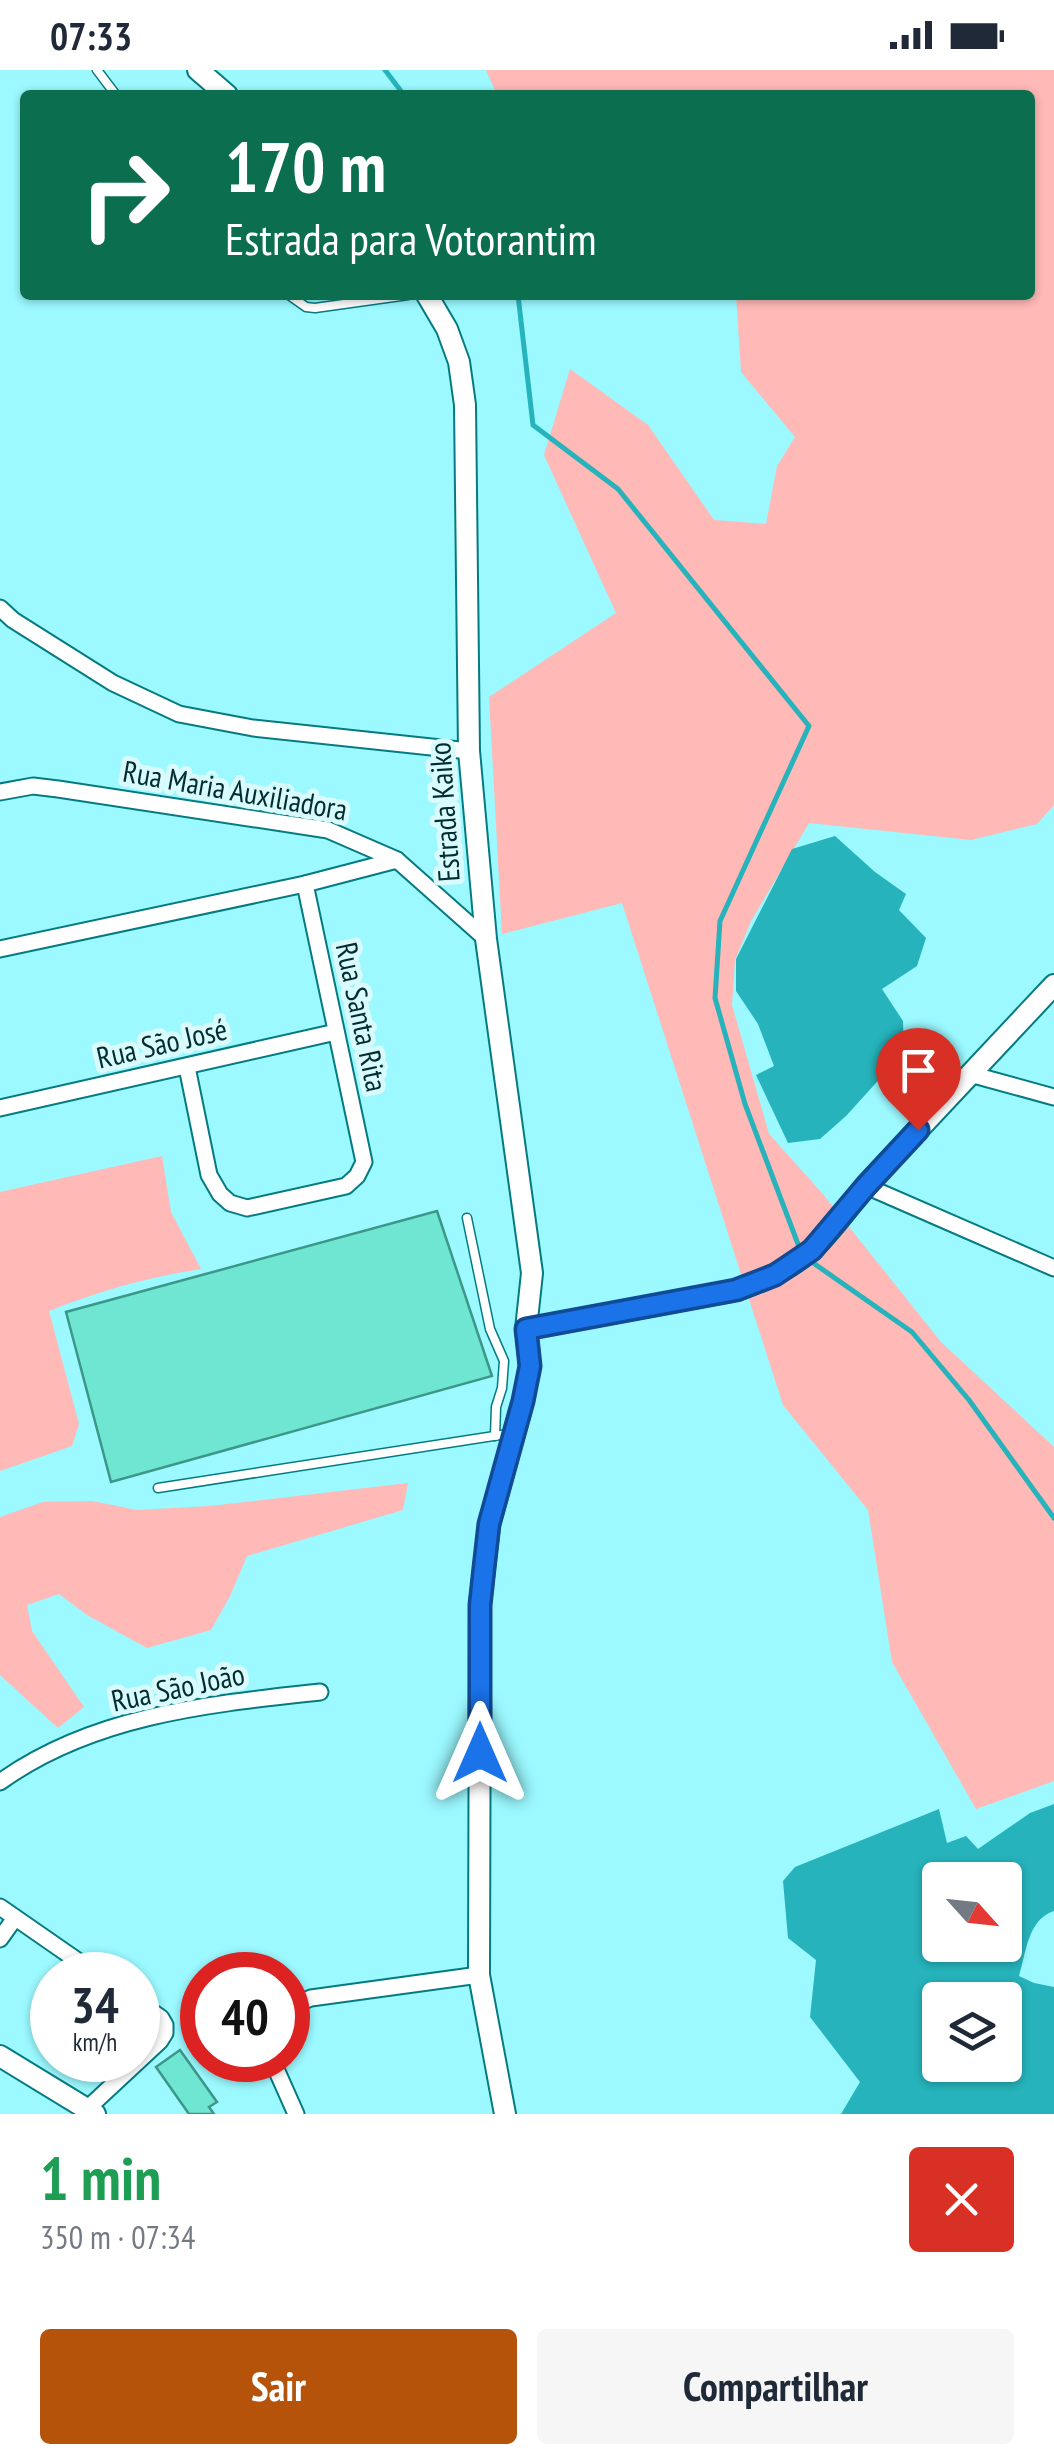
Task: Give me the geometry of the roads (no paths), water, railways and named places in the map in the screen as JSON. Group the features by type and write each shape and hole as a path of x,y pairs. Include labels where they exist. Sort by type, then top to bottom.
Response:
{"street":[{"path":"198,70 221,90"},
{"name":"Estrada Kaiko","path":"430,300 459,362 465,405 469,751 486,940 532,1273 526,1329 530,1366 523,1401 504,1434 480,1605 480,1975 506,2114"},
{"path":"0,608 7,621 113,684 190,717 253,728 469,751"},
{"name":"Rua Maria Auxiliadora","path":"0,792 34,786 58,788 328,830 397,860 486,940"},
{"path":"0,948 306,884 397,860"},
{"name":"Rua Santa Rita","path":"188,1067 209,1175 230,1203 247,1208 346,1186 356,1176 364,1162 306,884"},
{"path":"526,1329 736,1290 762,1282 790,1266 812,1250 866,1186 1054,985"},
{"name":"Rua São José","path":"0,1108 336,1032"},
{"path":"970,1074 1054,1097"},
{"path":"866,1186 1054,1268"},
{"name":"Rua São João","path":"0,1782 54,1750 131,1720 213,1704 320,1692"},
{"path":"0,1907 65,1952"},
{"path":"0,1938 15,1918"},
{"path":"310,1999 480,1975"},
{"path":"160,2017 166,2025 160,2040"},
{"path":"0,2056 92,2111 120,2082"},
{"path":"282,2082 296,2114"}],"lane":[{"path":"296,300 315,308 372,300"},
{"path":"158,1488 504,1434 496,1406 504,1361 490,1329 467,1218"}],"water":[{"path":"835,836 906,894 899,910 926,938 917,966 882,989 903,1021 904,1052 820,1139 788,1143 756,1075 774,1066 758,1024 736,991 736,959 792,849"},
{"path":"1054,1804 1054,1911 1033,1929 1019,1976 1054,1987 1054,2114 841,2114 860,2082 810,2017 816,1960 788,1938 783,1881 795,1867 939,1809 947,1843 966,1836 978,1849 1030,1813"}],"waterway":[{"path":"385,70 400,90"},
{"path":"519,300 533,425 618,489 809,726 720,921 715,998 745,1104 801,1252"},
{"path":"809,1260 912,1332 969,1400 1054,1518"}]}
